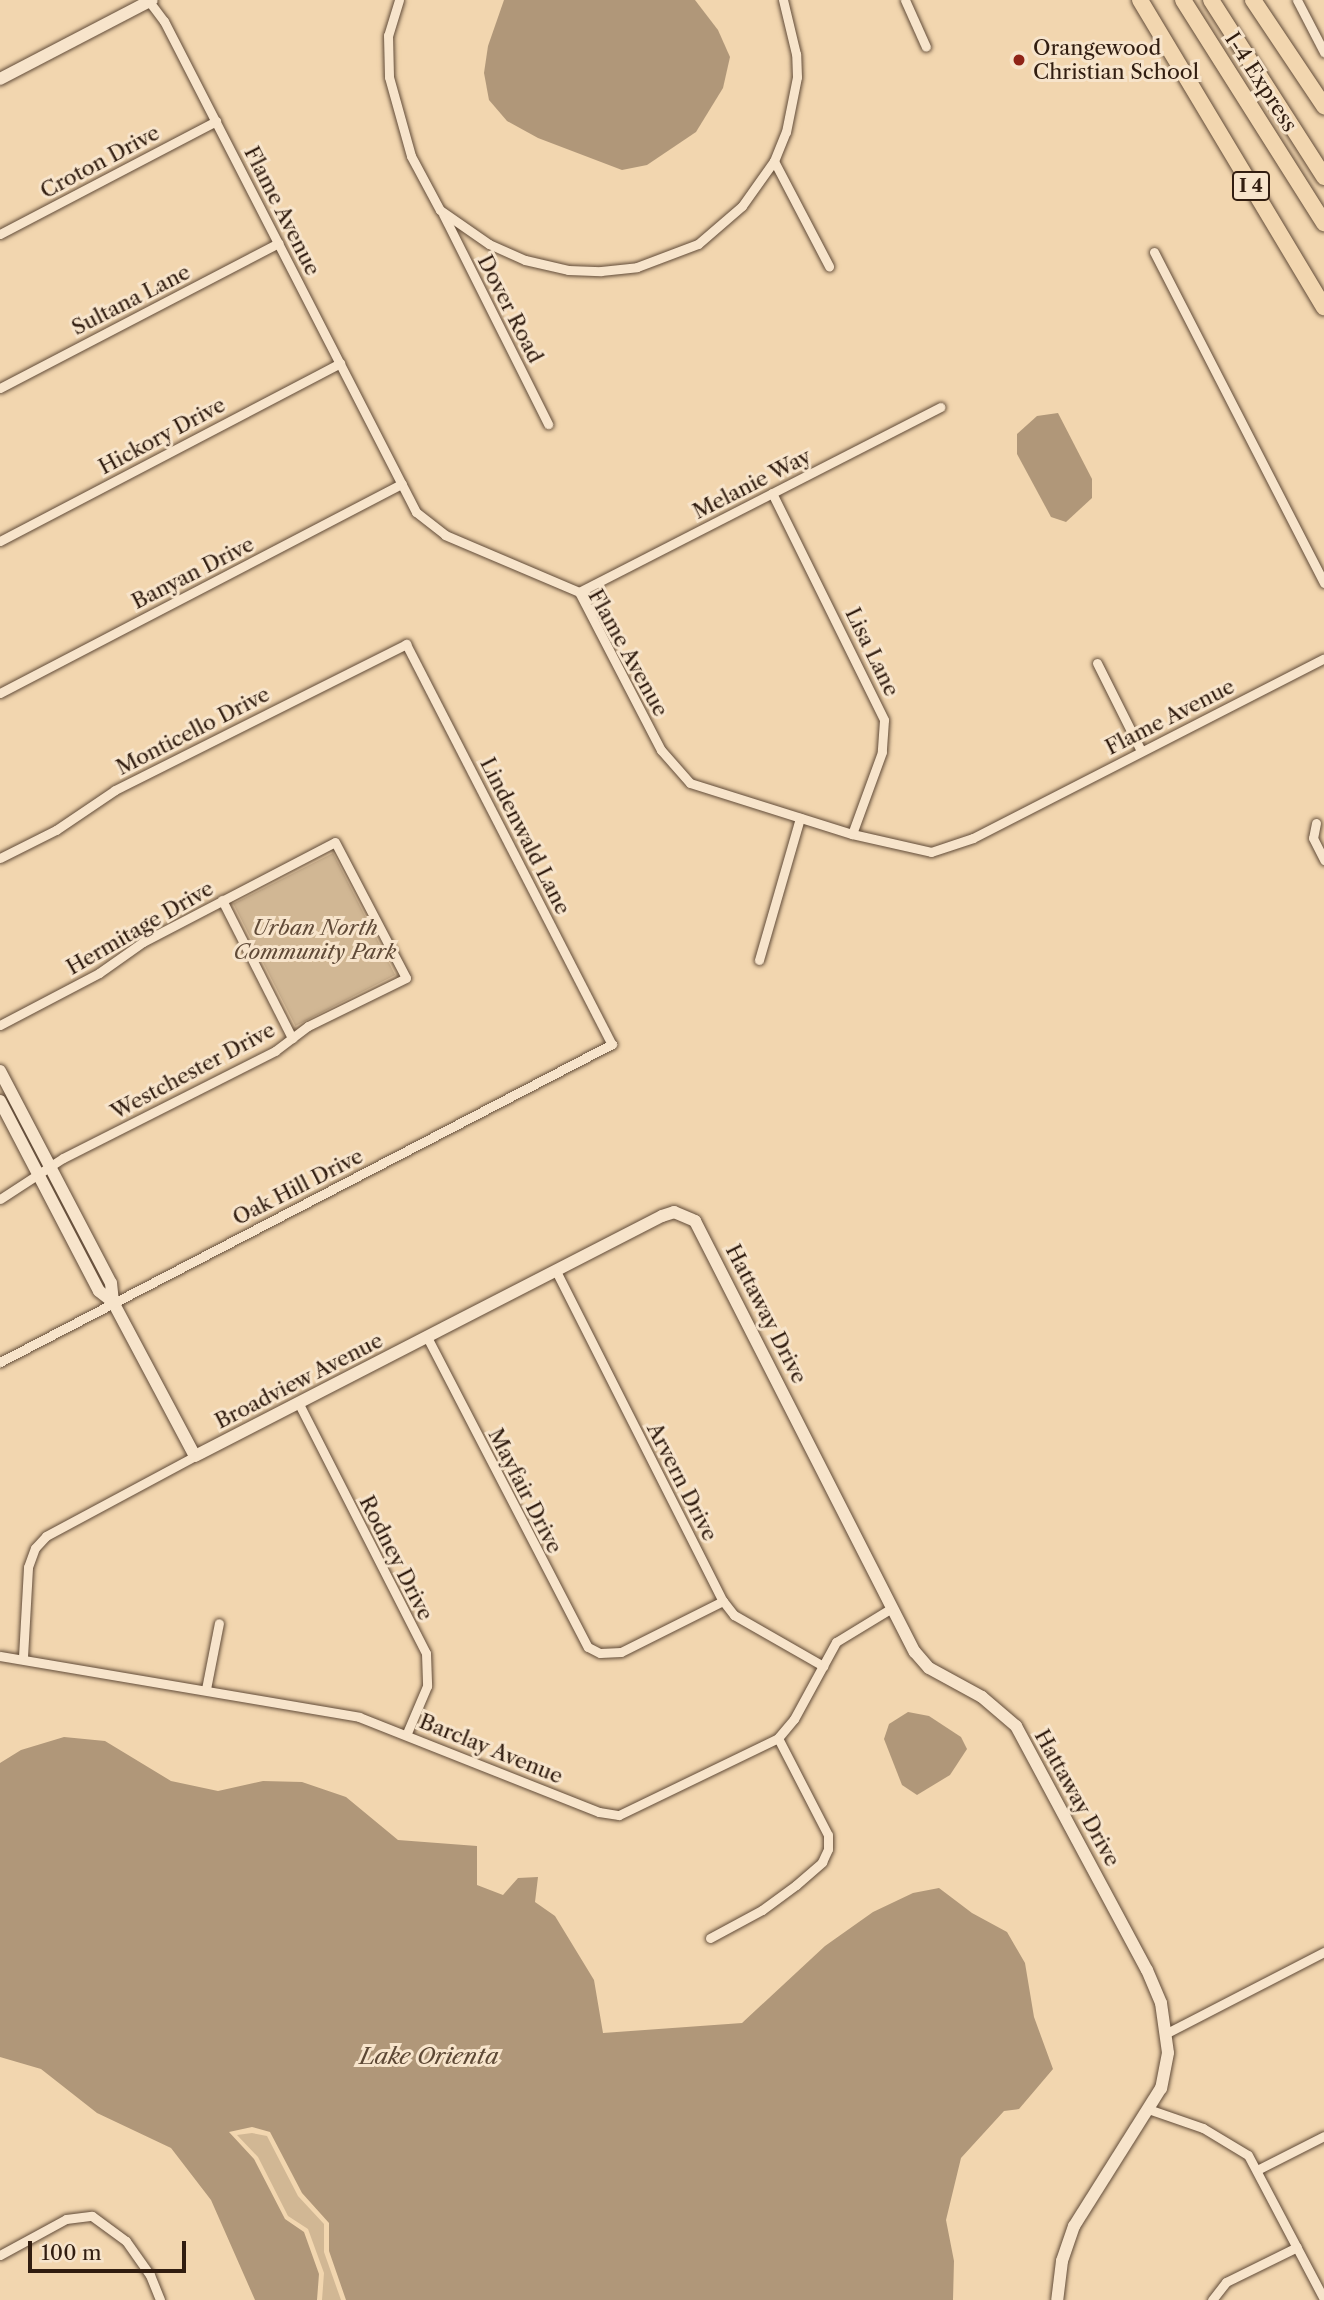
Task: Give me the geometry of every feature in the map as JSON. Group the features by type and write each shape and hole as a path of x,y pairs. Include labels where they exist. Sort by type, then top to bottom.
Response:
{"highway":[{"name":"I 4","path":"1140,0 1324,307"},
{"name":"I-4 Express","path":"1183,0 1324,223"},
{"name":"I-4 Express","path":"1211,0 1324,177"},
{"path":"1252,0 1324,106"}],"street":[{"path":"0,79 150,0"},
{"name":"Flame Avenue","path":"150,0 216,121 402,484 428,525 579,592 674,768 706,791 911,850 949,848 1324,658"},
{"name":"Dover Road","path":"399,0 388,35 389,77 411,156 548,424"},
{"path":"440,210 489,244 525,260 568,270 638,267 668,258 719,228 742,206 774,161 786,132 797,77 794,43 783,0"},
{"path":"905,0 926,47"},
{"path":"1297,0 1324,52"},
{"name":"Croton Drive","path":"0,234 216,121"},
{"path":"774,161 829,266"},
{"name":"Sultana Lane","path":"0,388 278,243"},
{"path":"1154,252 1324,583"},
{"name":"Hickory Drive","path":"0,541 340,363"},
{"name":"Melanie Way","path":"579,592 940,407"},
{"name":"Banyan Drive","path":"0,693 402,484"},
{"name":"Lisa Lane","path":"772,493 884,720 882,752 852,834"},
{"name":"Monticello Drive","path":"0,859 56,830 114,790 406,644"},
{"name":"Lindenwald Lane","path":"406,644 612,1044"},
{"path":"1097,663 1141,751"},
{"path":"760,960 800,818"},
{"path":"1316,823 1313,838 1324,860"},
{"name":"Hermitage Drive","path":"0,1025 90,978 143,942 335,842 405,978"},
{"path":"222,900 292,1038"},
{"name":"Westchester Drive","path":"0,1199 44,1172 292,1038 308,1026 405,978"},
{"name":"Oak Hill Drive","path":"0,1362 612,1044"},
{"path":"0,1071 44,1172"},
{"path":"0,1101 111,1283 113,1302 195,1456"},
{"name":"Broadview Avenue","path":"23,1657 28,1567 46,1536 298,1402 662,1216 685,1214"},
{"name":"Hattaway Drive","path":"685,1214 702,1230 915,1653 929,1668 982,1697 1016,1726 1147,1970 1167,2033 1165,2074 1151,2110 1103,2175 1074,2226 1062,2261 1057,2300"},
{"name":"Arvern Drive","path":"556,1271 723,1601 734,1615 823,1666"},
{"name":"Mayfair Drive","path":"427,1337 581,1640 600,1653 621,1652 723,1601"},
{"name":"Rodney Drive","path":"298,1402 425,1653 427,1686 407,1733"},
{"name":"Barclay Avenue","path":"0,1656 23,1657 359,1717 407,1733 599,1812 619,1815 778,1738 794,1719 823,1666 848,1631 892,1608"},
{"path":"206,1689 219,1623"},
{"path":"710,1938 788,1891 822,1862 828,1849 828,1835 778,1738"},
{"path":"1167,2033 1324,1952"},
{"path":"1151,2110 1235,2145 1259,2169 1324,2299"},
{"path":"1259,2169 1324,2136"},
{"path":"0,2255 66,2219 92,2216 126,2241 150,2275 160,2300"},
{"path":"1212,2300 1226,2282 1297,2247"}],"green space":[{"name":"Urban North Community Park","path":"333,853 395,975 295,1026 233,904"},
{"path":"252,2133 267,2136 298,2196 324,2224 324,2252 341,2300 322,2300 324,2273 308,2229 288,2216 258,2157 237,2135"}],"water":[{"path":"504,0 695,0 718,30 730,57 723,88 696,132 647,165 622,170 538,138 507,121 489,100 484,73 488,46"},
{"path":"1058,413 1092,479 1092,498 1066,522 1051,517 1017,454 1017,434 1037,416"},
{"path":"908,1712 929,1716 961,1737 967,1749 950,1775 917,1795 902,1785 884,1739 889,1724"},
{"name":"Lake Orienta","path":"64,1737 105,1741 171,1781 218,1791 263,1781 302,1782 346,1797 398,1840 477,1846 477,1885 503,1895 518,1878 538,1877 535,1902 555,1916 594,1980 603,2033 742,2023 825,1946 873,1912 913,1893 939,1888 972,1913 1007,1932 1025,1963 1034,2017 1053,2069 1019,2109 1004,2111 961,2158 946,2220 954,2261 953,2300 346,2300 329,2251 329,2223 302,2193 270,2132 252,2127 229,2132 254,2159 285,2219 304,2232 319,2274 317,2300 255,2300 211,2200 171,2148 97,2113 41,2069 0,2057 0,1763 21,1750"}],"place":[{"name":"Orangewood Christian School","path":"1019,60"}]}
